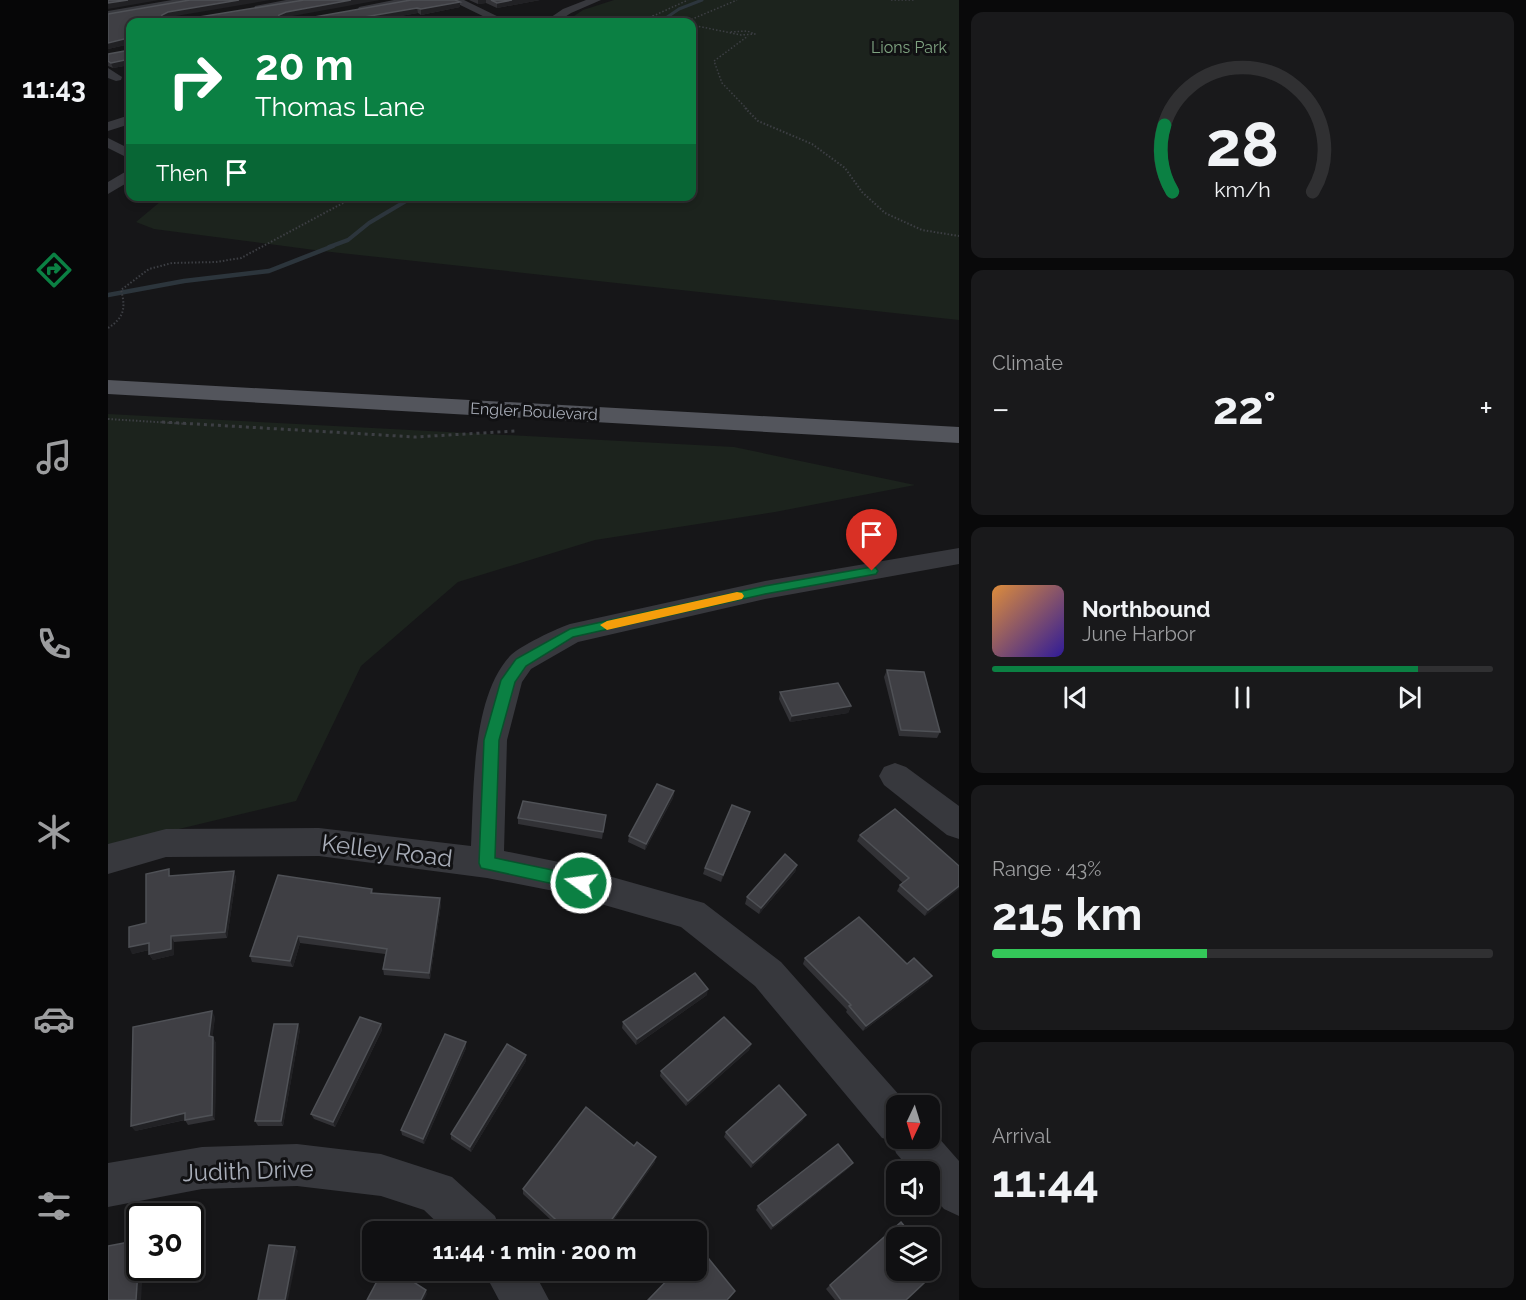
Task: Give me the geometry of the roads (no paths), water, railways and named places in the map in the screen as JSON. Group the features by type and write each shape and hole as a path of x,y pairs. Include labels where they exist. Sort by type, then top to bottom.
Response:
{"main road":[{"name":"Engler Boulevard","path":"108,387 959,435"}],"street":[{"path":"108,14 191,0"},
{"path":"245,10 304,0"},
{"path":"352,11 411,0"},
{"path":"455,0 494,18"},
{"path":"556,18 586,1"},
{"path":"108,128 126,121"},
{"path":"108,142 126,152"},
{"path":"108,189 126,177"},
{"path":"487,863 492,740 508,680 521,662 570,633 765,590 959,556"},
{"path":"895,776 959,825"},
{"name":"Kelley Road","path":"108,859 166,843 319,842 487,863 559,877 691,914 768,975 886,1110"},
{"path":"920,1149 959,1194"},
{"name":"Judith Drive","path":"108,1185 202,1168 285,1165 381,1175 437,1192 467,1221"},
{"path":"513,1281 526,1300"}],"waterway":[{"path":"666,18 679,9 702,0"},
{"path":"329,247 348,240 369,223 406,201"},
{"path":"108,295 184,281 269,271 333,246"}],"park label":[{"name":"Lions Park","path":"909,47"}]}
